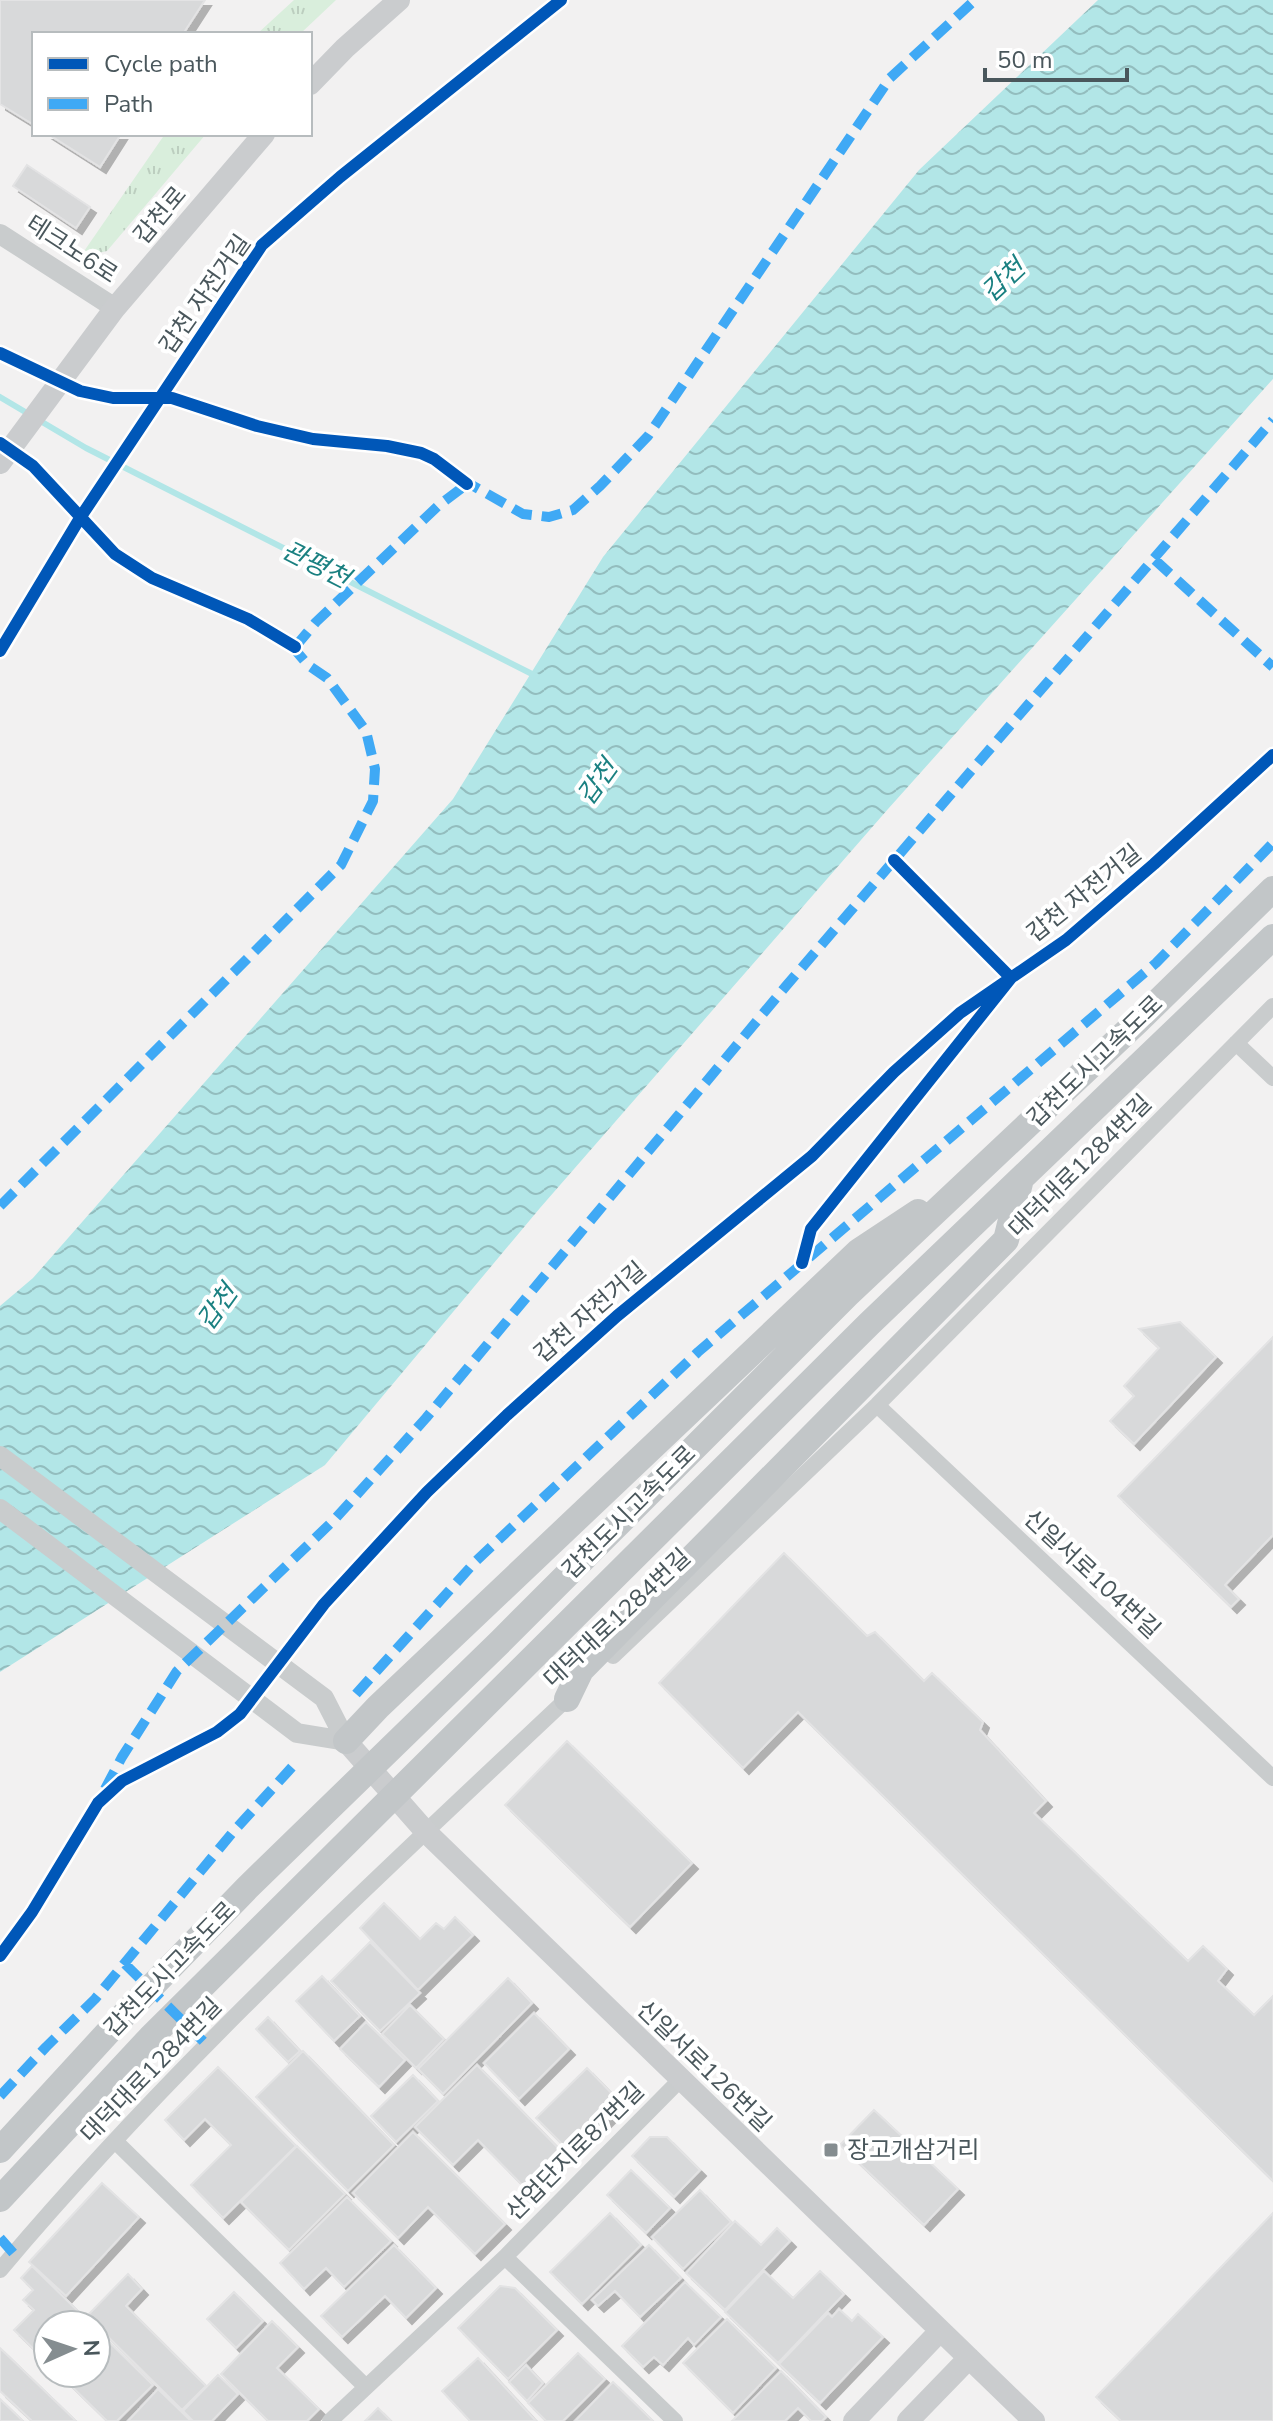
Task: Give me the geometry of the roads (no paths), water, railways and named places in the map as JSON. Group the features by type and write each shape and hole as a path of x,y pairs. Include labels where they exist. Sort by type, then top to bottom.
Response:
{"highway":[{"name":"갑천도시고속도로","path":"0,2150 123,2016 247,1888 501,1641 847,1295 1138,1021 1273,889"},
{"name":"갑천도시고속도로","path":"0,2199 150,2038 869,1324 1273,937"},
{"path":"346,1741 389,1696 859,1251 975,1175"},
{"path":"567,1699 581,1670 1006,1240 1021,1179"}],"main road":[{"path":"312,82 399,0"},
{"name":"갑천로","path":"0,463 115,308 262,136"},
{"name":"신일서로126번길","path":"346,1741 426,1832 1034,2421"},
{"path":"854,2421 940,2331"},
{"path":"908,2421 969,2358"}],"street":[{"name":"테크노6로","path":"0,234 115,308"},
{"name":"대덕대로1284번길","path":"0,2270 115,2141 252,1998 877,1405 1273,1006"},
{"path":"1236,1043 1273,1078"},
{"name":"신일서로104번길","path":"877,1405 1273,1778"},
{"path":"0,1456 324,1698 346,1741"},
{"path":"0,1509 297,1733 346,1741"},
{"name":"산업단지로87번길","path":"330,2421 505,2257 680,2080"},
{"path":"115,2141 366,2387"},
{"name":"산업단지로87번길","path":"505,2257 675,2421"}],"water":[{"name":"갑천","path":"1098,0 1273,0 1273,379 888,809 540,1208 325,1465 0,1672 0,1306 33,1278 453,799 603,557 919,170"}],"waterway":[{"name":"관평천","path":"0,397 86,448 536,676"}],"place":[{"name":"장고개삼거리","path":"831,2150"}]}
